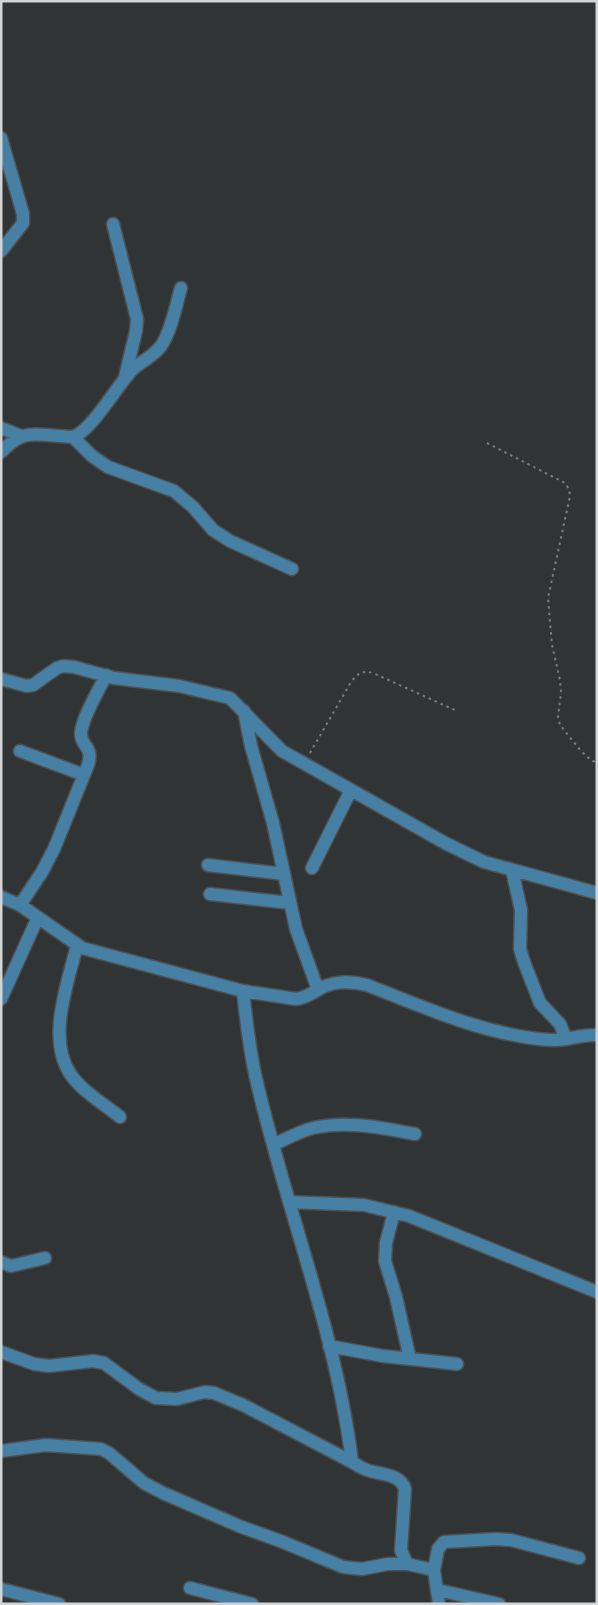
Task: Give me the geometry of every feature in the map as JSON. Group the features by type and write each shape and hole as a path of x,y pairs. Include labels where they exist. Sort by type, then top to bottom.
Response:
{"street":[{"path":"1,138 23,214 23,223 1,251"},
{"path":"113,224 137,320 136,332 124,379"},
{"path":"1,452 11,442 21,436 30,434 73,437 80,432 99,412 136,366 147,360 161,345 166,337 181,288"},
{"path":"1,428 21,436"},
{"path":"73,437 92,456 108,467 174,491 193,507 213,530 230,541 292,569"},
{"path":"1,679 27,686 33,685 57,668 63,666 74,667 106,676 180,686 222,695 230,698 244,711 275,746 466,854 484,862 597,893"},
{"path":"20,905 42,872 54,848 84,774 90,750 82,741 80,735 82,725 106,676"},
{"path":"244,711 251,746 273,823 296,929 318,990"},
{"path":"20,751 84,774"},
{"path":"312,868 351,790"},
{"path":"208,865 284,874"},
{"path":"512,870 521,910 520,949 524,962 540,1003 560,1024 566,1038"},
{"path":"210,894 290,903"},
{"path":"1,897 20,905 77,945 91,951 243,991 296,999 335,983 353,982 367,985 462,1021 538,1039 554,1040 597,1035"},
{"path":"1,999 38,916"},
{"path":"77,945 59,1032 62,1056 66,1067 78,1084 120,1117"},
{"path":"243,991 255,1073 329,1346 347,1422 352,1462"},
{"path":"274,1145 302,1132 326,1126 370,1125 415,1134"},
{"path":"289,1202 364,1205 418,1219 597,1292"},
{"path":"394,1212 386,1243 385,1261 396,1297 410,1359"},
{"path":"1,1262 12,1266 45,1258"},
{"path":"329,1346 358,1352 457,1364"},
{"path":"1,1352 34,1364 49,1366 93,1361 104,1363 139,1389 156,1398 177,1399 205,1392 214,1393 243,1405 368,1471 395,1477 403,1483 405,1489 401,1550 408,1564"},
{"path":"1,1451 46,1445 101,1449 109,1453 144,1483 163,1493 238,1526 343,1567 362,1569 388,1564 408,1564 434,1570"},
{"path":"440,1604 434,1570 438,1549 444,1542 511,1540 579,1558"},
{"path":"190,1588 252,1604"},
{"path":"1,1589 59,1604"},
{"path":"438,1590 499,1604"}],"path":[{"path":"488,444 565,483 569,489 570,496 565,523 548,598 552,645 560,680 561,692 558,716 560,725 582,751 597,762"},
{"path":"304,764 351,682 356,675 362,672 374,673 457,711"}]}
